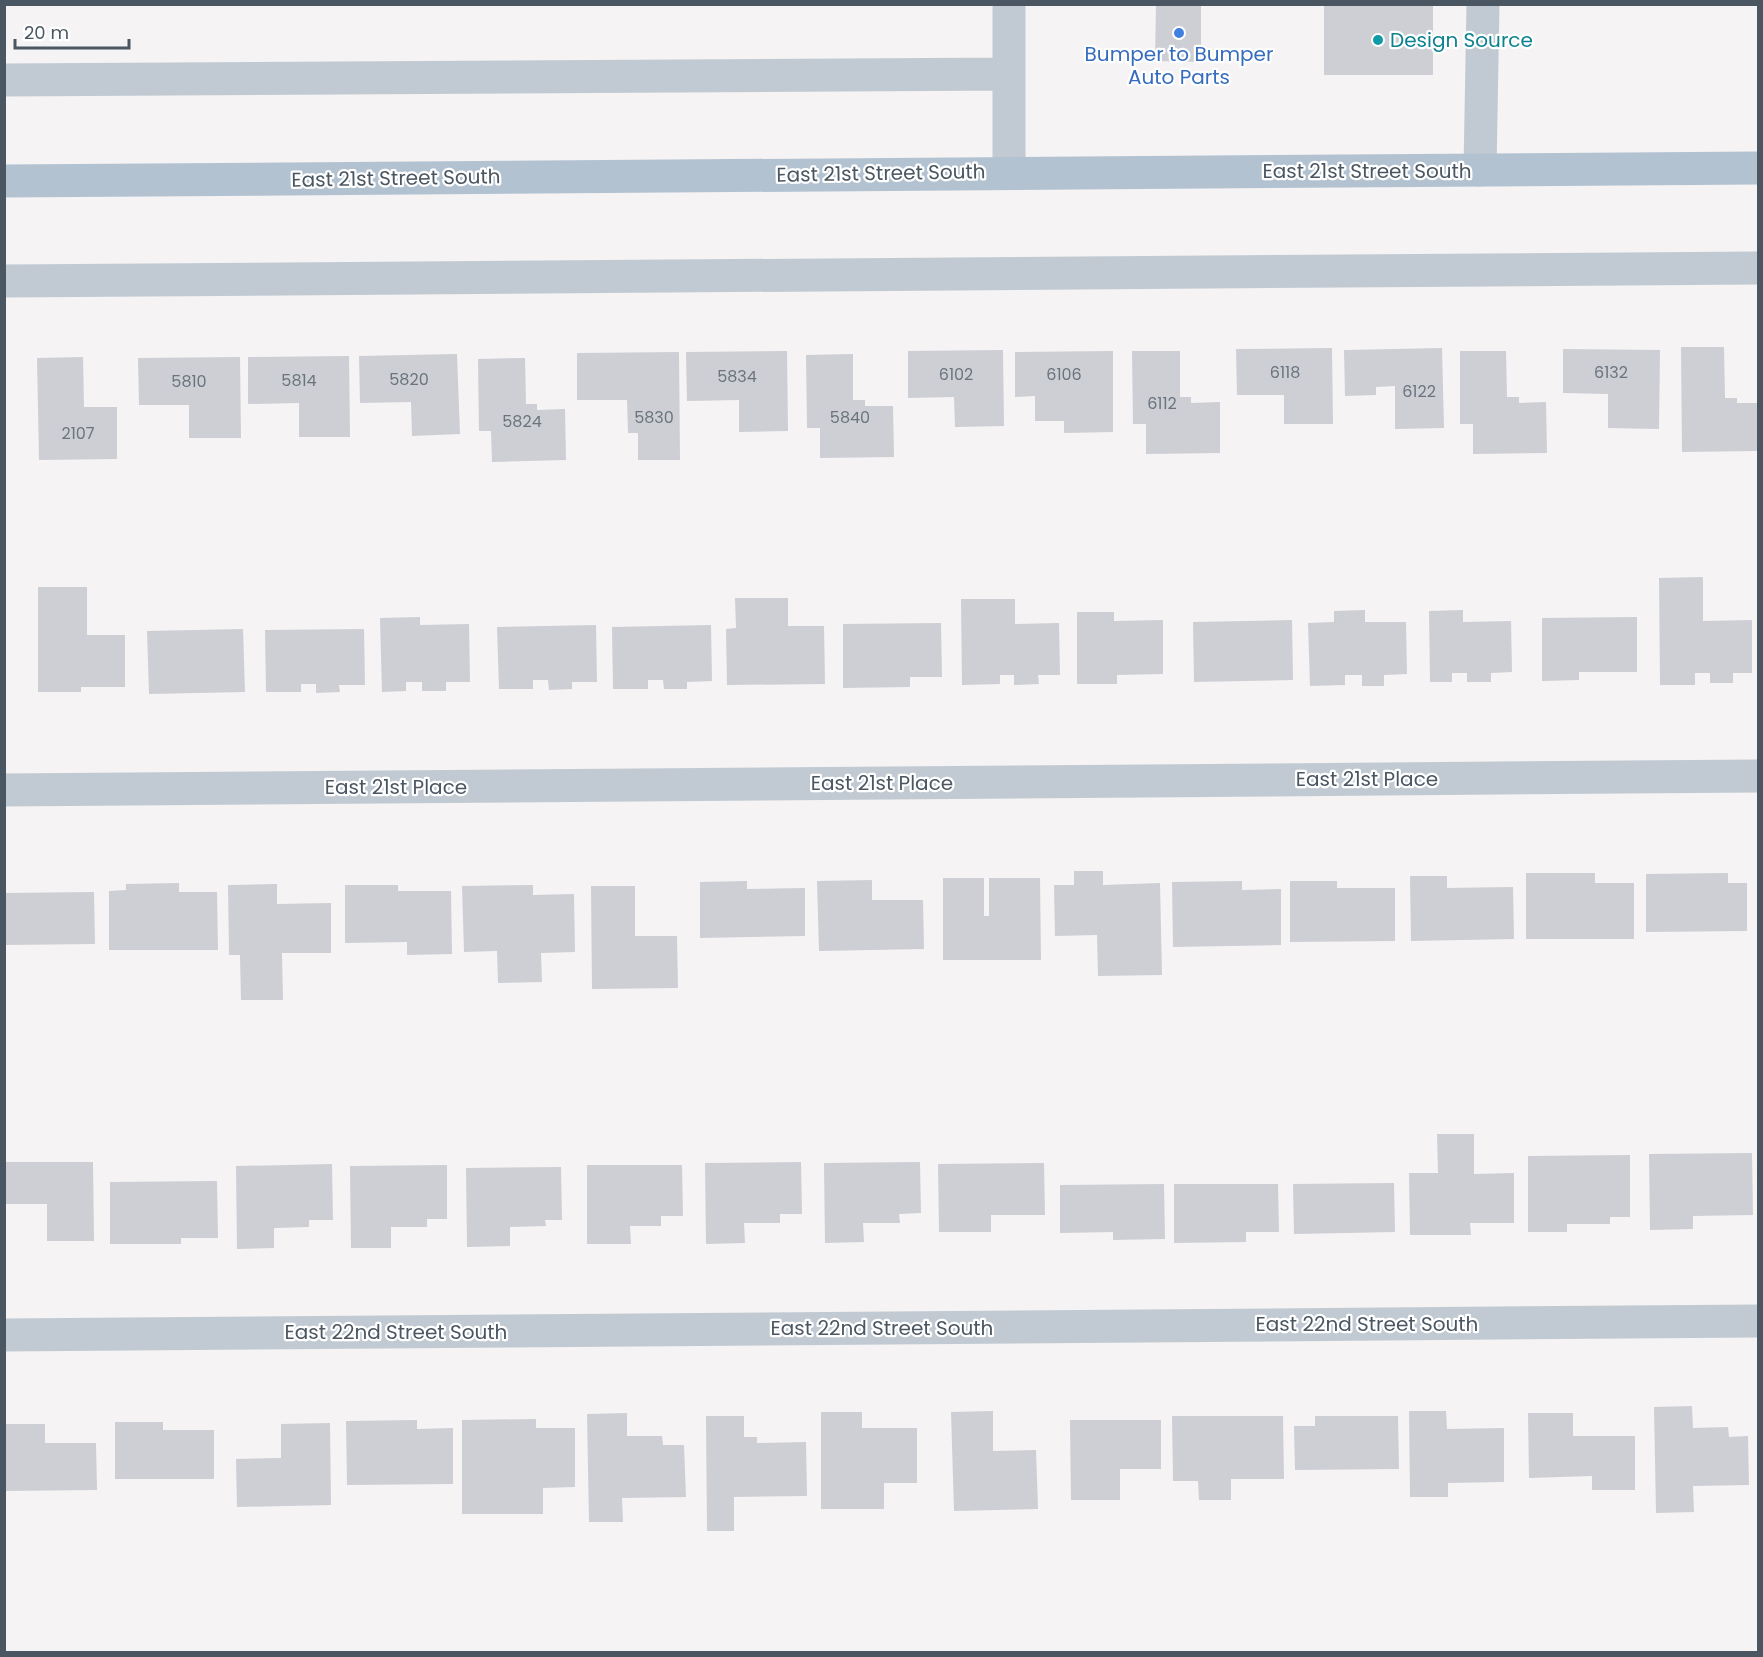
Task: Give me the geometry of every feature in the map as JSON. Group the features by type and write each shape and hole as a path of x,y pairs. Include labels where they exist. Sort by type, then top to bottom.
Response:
{"main road":[{"name":"East 21st Street South","path":"4,181 1758,168"}],"street":[{"path":"1009,4 1009,172"},
{"path":"1480,170 1483,4"},
{"path":"4,80 1009,74"},
{"path":"4,281 1758,268"},
{"name":"East 21st Place","path":"4,790 1758,776"},
{"name":"East 22nd Street South","path":"4,1335 1758,1321"}],"building":[{"name":"Bumper to Bumper Auto Parts","path":"1156,4 1201,4 1201,62 1155,61"},
{"name":"Design Source","path":"1324,4 1433,4 1433,75 1324,75"},
{"path":"1681,347 1724,347 1725,398 1737,398 1737,403 1758,403 1758,451 1682,452"},
{"path":"1332,348 1333,424 1284,424 1284,395 1237,395 1236,349"},
{"path":"1442,348 1444,428 1395,429 1395,386 1376,387 1376,395 1345,396 1344,350"},
{"path":"1563,349 1660,350 1659,429 1608,428 1608,394 1563,393"},
{"path":"1003,350 1004,426 955,427 954,397 908,398 908,351"},
{"path":"787,351 788,431 739,432 739,400 687,401 686,352"},
{"path":"1113,351 1113,432 1064,433 1064,421 1035,421 1035,396 1015,397 1015,352"},
{"path":"1132,351 1180,351 1180,397 1191,397 1191,403 1220,402 1220,453 1146,454 1146,424 1133,424"},
{"path":"1460,351 1506,351 1507,397 1519,397 1519,403 1546,402 1547,453 1473,454 1473,424 1460,424"},
{"path":"679,352 680,460 638,460 638,433 628,433 627,400 577,400 577,353"},
{"path":"457,354 460,434 412,436 411,402 360,403 359,356"},
{"path":"853,354 853,400 865,400 865,406 893,406 894,457 820,458 820,428 807,428 806,355"},
{"path":"349,356 350,437 299,437 299,403 248,404 248,357"},
{"path":"83,357 84,407 117,407 117,459 39,460 37,358"},
{"path":"240,357 241,438 189,438 189,405 139,405 138,358"},
{"path":"525,358 526,404 537,404 537,410 565,409 566,460 492,462 491,431 479,431 478,359"},
{"path":"1703,577 1703,621 1752,620 1752,673 1733,673 1733,683 1710,683 1710,673 1695,673 1695,685 1660,685 1659,578"},
{"path":"38,587 87,587 87,635 125,635 125,687 81,687 81,692 38,692"},
{"path":"735,598 788,598 788,626 824,626 825,684 727,685 726,629 736,628"},
{"path":"961,599 1015,599 1015,624 1059,623 1060,675 1038,675 1039,684 1014,685 1014,675 1000,675 1000,684 962,685"},
{"path":"1365,610 1365,622 1406,622 1407,674 1384,675 1384,686 1362,686 1362,675 1345,675 1345,685 1310,686 1308,623 1334,622 1334,611"},
{"path":"1463,610 1463,622 1511,621 1512,672 1491,673 1491,682 1467,682 1467,673 1452,673 1452,682 1430,682 1429,611"},
{"path":"1077,612 1114,612 1114,621 1163,620 1163,674 1117,675 1117,684 1077,684"},
{"path":"420,617 420,625 469,624 470,682 446,682 446,691 422,691 422,682 406,682 406,691 382,692 380,618"},
{"path":"1637,617 1637,672 1579,672 1579,680 1542,681 1542,618"},
{"path":"1292,620 1293,680 1194,682 1193,622"},
{"path":"941,623 942,677 910,677 910,687 843,688 843,624"},
{"path":"596,625 597,682 572,682 572,689 549,690 548,680 533,680 533,689 499,689 497,627"},
{"path":"711,625 712,681 687,682 687,689 664,689 663,680 648,680 648,689 613,689 612,627"},
{"path":"243,629 245,692 149,694 147,631"},
{"path":"364,629 365,685 339,685 340,692 316,693 316,684 301,684 301,692 266,692 265,630"},
{"path":"1074,871 1103,871 1103,885 1160,883 1162,975 1098,976 1097,935 1055,936 1054,885 1074,885"},
{"path":"1526,873 1595,873 1595,883 1634,883 1634,939 1526,939"},
{"path":"1728,873 1728,883 1747,883 1747,931 1646,932 1646,874"},
{"path":"1410,876 1447,876 1447,888 1513,887 1514,939 1411,941"},
{"path":"943,878 984,878 984,916 989,916 989,878 1040,878 1041,960 943,960"},
{"path":"872,880 872,900 923,900 924,949 819,951 817,881"},
{"path":"747,881 747,889 805,888 805,936 700,938 700,882"},
{"path":"1242,881 1242,890 1281,889 1281,945 1173,947 1172,882"},
{"path":"1290,881 1337,881 1337,888 1395,888 1395,941 1290,942"},
{"path":"179,883 179,892 217,892 218,950 109,950 109,891 126,890 126,884"},
{"path":"277,884 277,904 331,903 331,953 282,953 283,1000 241,1000 240,955 229,955 228,885"},
{"path":"345,885 398,885 398,891 451,891 452,954 407,955 407,942 345,943"},
{"path":"533,885 533,895 574,894 575,952 541,953 542,982 498,983 497,951 464,952 462,886"},
{"path":"591,886 635,886 635,936 677,936 678,988 592,989"},
{"path":"94,892 95,944 4,945 4,893"},
{"path":"1437,1134 1474,1134 1474,1174 1514,1173 1514,1223 1470,1223 1471,1235 1410,1235 1409,1173 1438,1173"},
{"path":"1752,1153 1753,1215 1693,1216 1693,1229 1650,1230 1649,1154"},
{"path":"1630,1155 1630,1217 1610,1217 1610,1224 1567,1224 1567,1232 1528,1232 1528,1156"},
{"path":"4,1162 93,1162 94,1241 47,1241 47,1204 4,1204"},
{"path":"801,1162 802,1214 780,1214 780,1223 744,1223 745,1243 706,1244 705,1163"},
{"path":"920,1162 921,1213 899,1214 900,1223 863,1223 864,1242 825,1243 824,1163"},
{"path":"1044,1163 1045,1215 991,1215 991,1232 939,1232 938,1164"},
{"path":"332,1164 333,1220 309,1220 309,1227 274,1228 274,1248 237,1249 236,1166"},
{"path":"447,1165 447,1219 427,1219 427,1227 391,1227 391,1248 351,1248 350,1166"},
{"path":"587,1165 682,1165 683,1216 661,1216 661,1226 630,1226 631,1244 587,1244"},
{"path":"561,1167 562,1220 545,1220 546,1226 510,1227 510,1246 467,1247 466,1168"},
{"path":"217,1181 218,1238 181,1238 181,1244 110,1244 110,1182"},
{"path":"1394,1183 1395,1232 1294,1234 1293,1184"},
{"path":"1164,1184 1165,1239 1113,1240 1113,1232 1060,1233 1060,1185"},
{"path":"1174,1184 1278,1184 1279,1232 1246,1232 1246,1242 1174,1243"},
{"path":"1692,1406 1693,1428 1728,1427 1729,1437 1748,1436 1749,1485 1693,1486 1694,1512 1656,1513 1654,1407"},
{"path":"993,1411 993,1451 1036,1450 1038,1509 954,1511 951,1412"},
{"path":"1409,1411 1446,1411 1447,1429 1504,1428 1504,1482 1448,1483 1448,1497 1410,1497"},
{"path":"821,1412 862,1412 862,1428 917,1428 917,1483 884,1483 884,1509 821,1509"},
{"path":"627,1413 627,1436 662,1436 663,1445 684,1445 686,1497 622,1498 623,1522 589,1522 587,1414"},
{"path":"1528,1413 1573,1413 1573,1436 1635,1436 1635,1490 1592,1490 1592,1476 1529,1478"},
{"path":"706,1416 744,1416 744,1437 757,1437 757,1443 806,1442 807,1496 734,1497 734,1531 707,1531"},
{"path":"1172,1416 1283,1416 1284,1479 1231,1479 1231,1500 1199,1500 1198,1481 1173,1481"},
{"path":"1315,1416 1398,1416 1399,1469 1295,1470 1294,1426 1315,1426"},
{"path":"536,1419 536,1428 575,1428 575,1487 543,1488 543,1514 462,1514 462,1420"},
{"path":"417,1420 417,1429 453,1428 453,1484 347,1485 346,1421"},
{"path":"1070,1420 1161,1420 1161,1469 1120,1469 1120,1500 1071,1500"},
{"path":"115,1422 163,1422 163,1430 214,1430 214,1479 115,1479"},
{"path":"330,1423 331,1505 237,1507 236,1459 281,1458 281,1424"},
{"path":"4,1424 45,1424 45,1443 96,1443 97,1490 4,1491"}],"place":[{"name":"Bumper to Bumper Auto Parts","path":"1179,33"},
{"name":"Design Source","path":"1378,40"}]}
